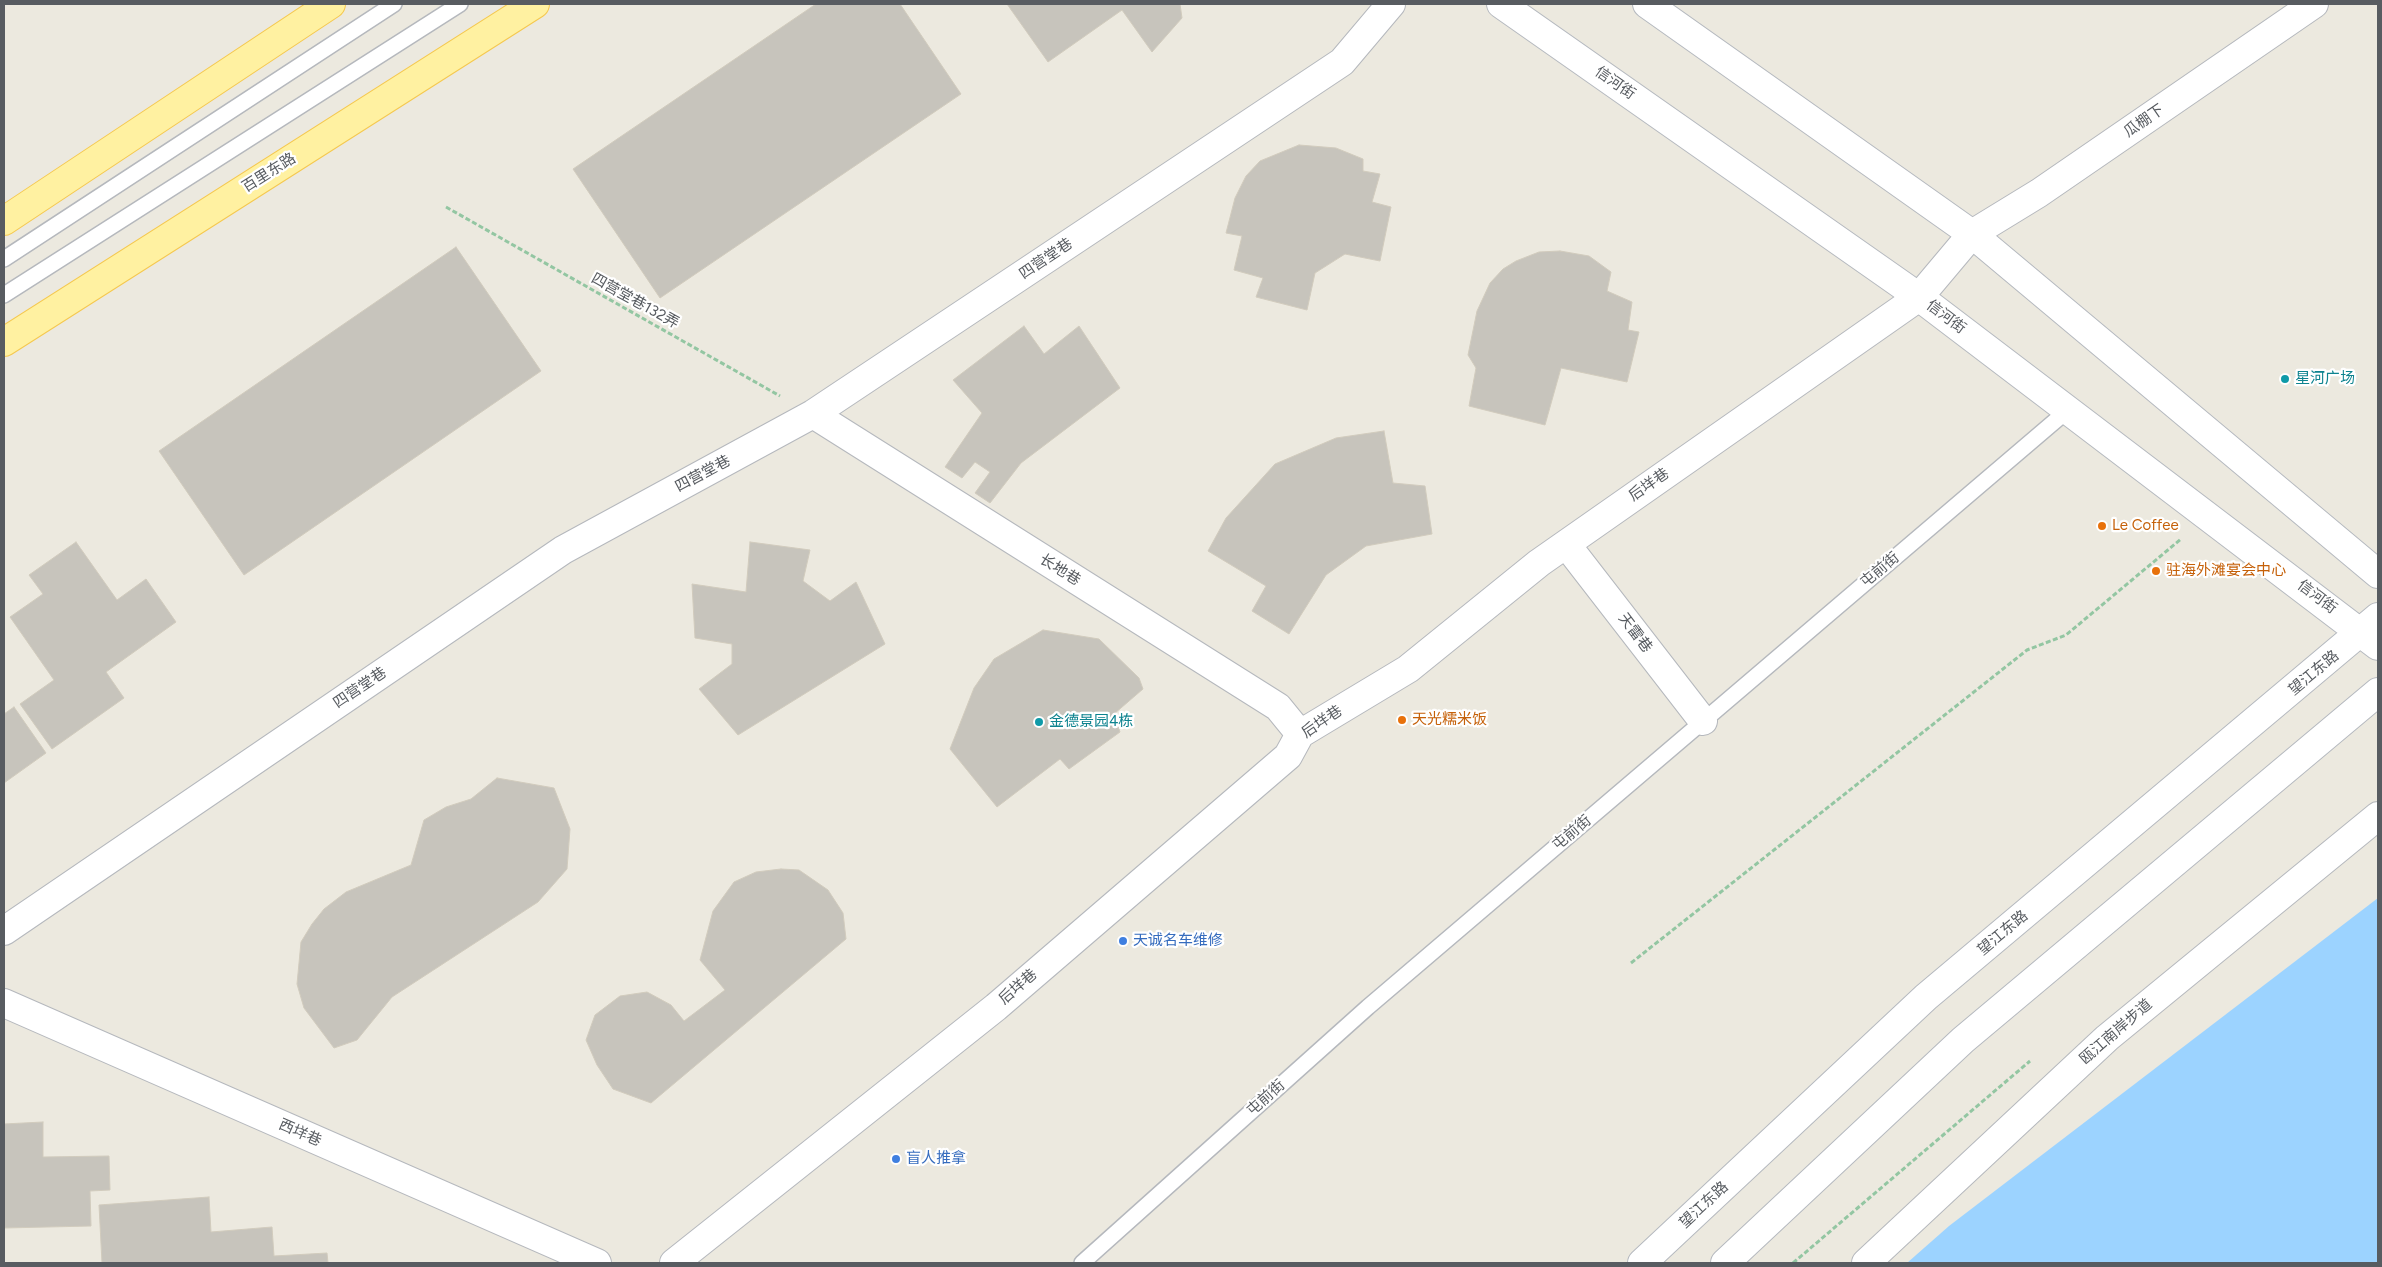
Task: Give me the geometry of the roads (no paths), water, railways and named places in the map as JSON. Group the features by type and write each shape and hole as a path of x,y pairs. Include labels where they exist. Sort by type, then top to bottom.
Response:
{"main road":[{"path":"4,221 331,4"},
{"name":"百里东路","path":"4,342 535,4"}],"street":[{"name":"四营堂巷","path":"4,931 563,550 813,414 1342,62 1391,4"},
{"name":"信河街","path":"1502,4 1919,297 2209,516 2373,632"},
{"path":"1647,4 1972,234 2378,574"},
{"name":"瓜棚下","path":"1972,234 2039,193 2314,4"},
{"name":"后垟巷","path":"674,1263 996,1007 1288,756 1300,734 1408,669 1539,563 1919,297 1972,234"},
{"name":"长地巷","path":"813,414 1278,707 1300,734"},
{"name":"天雷巷","path":"1566,544 1703,721"},
{"name":"望江东路","path":"1642,1263 1926,997 2373,632"},
{"path":"1725,1263 1963,1040 2378,692"},
{"name":"瓯江南岸步道","path":"1866,1263 2107,1038 2378,816"},
{"name":"西垟巷","path":"4,1003 597,1263"}],"lane":[{"path":"4,259 394,4"},
{"path":"4,295 460,4"},
{"name":"屯前街","path":"1082,1263 1368,1007 2068,410"}],"water":[{"path":"2378,898 2378,1263 1907,1263 1949,1226"}],"place":[{"name":"星河广场","path":"2285,379"},
{"name":"Le Coffee","path":"2102,526"},
{"name":"驻海外滩宴会中心","path":"2156,571"},
{"name":"天光糯米饭","path":"1402,720"},
{"name":"金德景园4栋","path":"1039,722"},
{"name":"天诚名车维修","path":"1123,941"},
{"name":"盲人推拿","path":"896,1159"}]}
